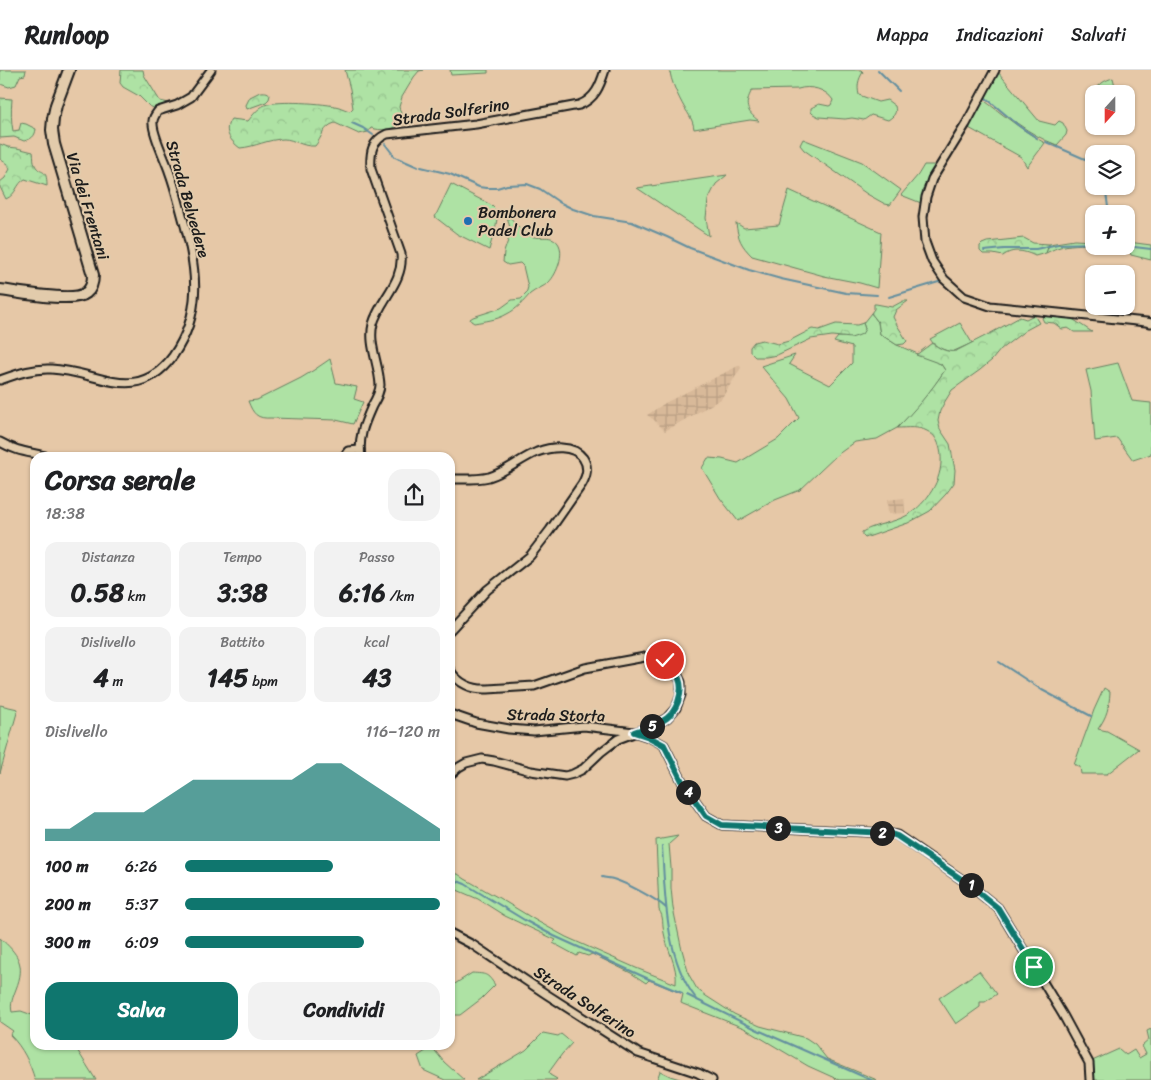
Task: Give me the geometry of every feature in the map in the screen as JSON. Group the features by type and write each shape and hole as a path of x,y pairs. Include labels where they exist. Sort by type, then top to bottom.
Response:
{"main road":[{"name":"Via dei Frentani","path":"0,290 64,298 78,297 87,293 92,285 93,275 68,187 56,155 52,130 56,105 69,70"}],"street":[{"name":"Strada Belvedere","path":"0,380 29,371 53,369 124,383 139,382 162,368 174,355 183,340 192,314 195,293 194,272 187,233 172,180 154,129 153,120 158,111 177,105 192,97 211,70"},
{"name":"Strada Solferino","path":"361,452 362,428 378,395 380,385 372,343 372,326 377,312 396,281 402,262 401,254 371,169 370,158 376,142 387,134 476,124 579,105 589,101 596,94 605,70"},
{"path":"995,70 966,124 932,179 926,197 923,217 925,242 932,261 944,279 964,297 990,306 1151,323"},
{"path":"0,442 10,448 30,454"},
{"path":"455,479 487,478 538,452 558,447 573,450 581,455 587,467 586,476 582,484 530,556 487,590 455,625"},
{"path":"455,676 466,685 481,689 534,686 585,668 645,657 655,657 665,660 675,670 681,682 681,695 676,708 667,718 618,739 583,769 573,774 565,776 531,771 482,759 466,763 455,771"},
{"name":"Strada Storta","path":"455,716 476,723 509,729 534,731 584,726 634,732"},
{"path":"634,732 664,745 684,785 706,816 722,825 888,833 897,836 967,883 998,908 1063,1015 1089,1063 1090,1080"},
{"name":"Strada Solferino","path":"455,936 473,945 638,1053 698,1073 712,1080"}],"shaded area":[{"path":"740,365 741,368 721,399 665,431 647,415 665,403"},
{"path":"904,498 905,513 888,514 887,500"}],"green space":[{"path":"0,70 26,70 25,75 20,76 16,85 9,87 0,84"},
{"path":"121,70 143,70 144,75 160,101 169,103 154,108 149,106 139,96 123,87 120,83"},
{"path":"345,70 424,70 419,71 414,77 402,97 399,107 402,117 399,125 392,128 382,130 371,128 368,132 359,134 335,123 325,129 315,146 284,139 240,148 228,135 227,127 231,119 248,121 260,108 271,103 313,103 339,107 350,111 353,108"},
{"path":"450,70 488,70 488,73 451,75"},
{"path":"670,70 861,70 863,72 858,83 859,95 878,102 887,100 895,106 896,111 888,120 871,115 864,120 819,117 811,112 811,108 819,104 829,106 833,100 822,91 808,87 752,90 747,104 751,114 759,121 750,120 694,129 692,120 675,89"},
{"path":"998,72 1039,121 1055,125 1059,121 1063,123 1067,131 1066,135 1057,145 1027,130 983,96"},
{"path":"1113,78 1115,85 1100,85 1103,82"},
{"path":"260,92 268,93 270,95 269,99 247,109 246,105 250,97"},
{"path":"0,98 12,99 13,131 19,130 21,123 26,124 36,129 32,137 24,141 14,137 0,138"},
{"path":"982,99 1020,128 1045,143 1027,167 1021,157 967,127"},
{"path":"803,139 862,162 901,190 890,205 885,204 867,194 804,150 800,145"},
{"path":"0,144 33,152 34,164 45,173 47,186 25,179 10,197 6,199 0,187 0,182 5,178 10,169 0,159"},
{"path":"924,165 939,165 921,203 901,195"},
{"path":"727,175 716,184 708,200 706,218 709,236 637,188"},
{"name":"Bombonera Padel Club","path":"451,184 491,205 498,212 489,250 457,234 435,217"},
{"path":"789,190 881,232 877,288 824,276 752,256 748,252 741,241 736,223 744,228 779,225"},
{"path":"508,215 527,234 555,240 561,252 559,263 555,274 549,282 530,294 514,310 499,318 474,323 470,319 473,317 501,308 512,300 521,299 526,294 528,287 523,266 520,263 508,265 503,262 504,252 511,232"},
{"path":"1024,238 1033,243 1049,244 1046,253 1035,256 1015,251 1003,256 983,254 980,251 980,246 987,242"},
{"path":"1074,240 1085,241 1085,244 1056,248 1046,253 1049,244"},
{"path":"1135,243 1151,245 1151,260 1131,255 1135,255"},
{"path":"903,301 908,301 896,310 893,317 907,341 904,344 897,345 880,334 878,322 871,313 874,309 874,304 892,307"},
{"path":"871,313 878,322 880,334 897,345 941,364 945,370 917,408 897,428 877,439 855,442 837,455 800,490 775,500 738,521 720,498 702,468 708,458 738,463 778,439 799,418 789,399 761,366 795,355 789,364 830,385 852,363 852,347 834,342 838,337 865,329 863,323"},
{"path":"1034,315 1039,323 1026,330 1001,349 992,360 952,390 940,411 938,421 940,429 950,444 955,470 954,483 946,494 930,511 908,523 865,538 862,532 903,518 915,510 932,490 939,474 941,466 940,449 934,436 920,428 897,428 945,370 941,364 916,355 932,343 946,351 956,351 1020,317 1026,319"},
{"path":"1044,316 1063,317 1074,320 1092,332 1074,332 1068,328 1062,329 1054,323 1044,322 1042,318"},
{"path":"863,323 865,329 862,334 851,338 832,336 811,339 777,355 766,357 755,357 750,352 750,347 754,342 762,340 778,344 789,341 812,329 819,330 836,324 857,325"},
{"path":"960,323 972,343 952,352 939,348 930,339"},
{"path":"330,359 336,383 357,387 354,399 363,402 353,424 336,420 266,418 256,415 248,401 257,400 301,378"},
{"path":"1118,363 1132,401 1151,403 1151,454 1133,460 1117,438 1095,441 1091,391 1086,370"},
{"path":"1104,688 1110,692 1109,703 1107,712 1098,729 1107,731 1139,749 1107,774 1081,774 1080,767 1074,765"},
{"path":"0,705 18,709 0,773"},
{"path":"678,836 669,844 673,908 689,975 697,989 734,1014 760,1026 806,1038 815,1044 827,1059 877,1080 839,1080 808,1066 744,1028 681,1003 683,994 649,980 646,983 631,973 592,954 588,956 579,953 577,956 553,943 556,940 505,916 478,899 455,889 455,874 566,937 676,984 674,964 665,939 659,910 656,840"},
{"path":"0,938 12,949 20,966 19,980 11,1009 12,1012 21,1011 30,1014 30,1050 77,1050 96,1080 35,1080 26,1056 10,1035 13,1031 0,1022"},
{"path":"979,971 997,994 985,1002 980,1002 980,1007 956,1024 939,998"},
{"path":"472,973 486,975 495,985 481,999 460,1015 455,1015 455,984"},
{"path":"1151,1029 1151,1080 1093,1080 1090,1062 1119,1049 1126,1055 1134,1050 1139,1058 1146,1054 1142,1046 1149,1040 1147,1031"},
{"path":"543,1033 558,1036 561,1034 572,1043 549,1072 556,1080 476,1080 526,1050"},
{"path":"427,1050 434,1050 444,1062 464,1080 445,1080 423,1070 418,1056"},
{"path":"660,1071 670,1076 683,1080 657,1080"}],"waterway":[{"path":"878,70 899,91"},
{"path":"986,98 1019,126 1037,138"},
{"path":"352,123 373,135"},
{"path":"1046,142 1085,159"},
{"path":"385,144 395,157 418,167"},
{"path":"421,167 450,174 479,187 497,188 507,185 527,184 540,189 573,209 594,216 632,222 690,248 749,270 846,293 877,295"},
{"path":"1106,195 1108,205"},
{"path":"984,251 1036,249 1058,244 1085,243"},
{"path":"1135,247 1151,249"},
{"path":"889,297 942,281"},
{"path":"999,662 1042,690 1091,716"},
{"path":"662,846 668,924 672,944 685,981 695,997"},
{"path":"602,877 613,879 633,888 656,900 666,908"},
{"path":"455,880 554,936 682,993"},
{"path":"687,995 758,1030 871,1080"}],"place":[{"name":"Bombonera Padel Club","path":"468,221"}],"route":[{"path":"665,660 675,670 681,682 681,695 676,708 667,718 634,732 664,745 684,785 706,816 722,825 888,833 897,836 967,883 998,908 1034,967"}]}
